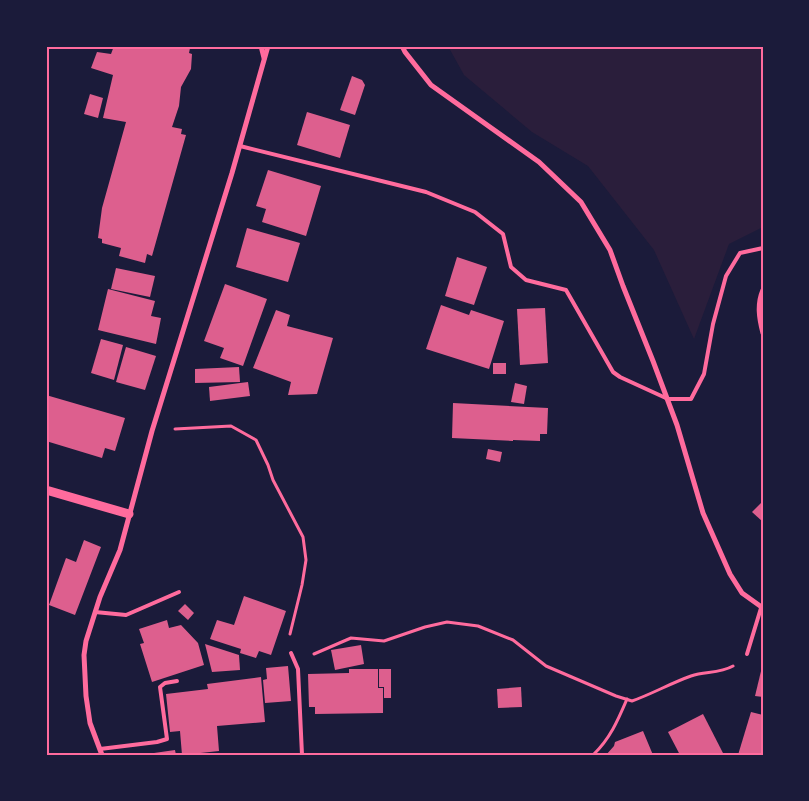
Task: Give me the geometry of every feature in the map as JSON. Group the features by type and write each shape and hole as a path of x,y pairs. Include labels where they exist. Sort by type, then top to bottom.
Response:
{"street":[{"path":"261,46 265,59"},
{"path":"101,752 90,723 86,696 84,655 86,641 100,597 120,550 152,431 240,146 268,46"},
{"path":"402,46 431,85 539,162 581,202 610,250 678,425 703,513 730,574 742,594 762,608"},
{"path":"763,290 759,299 763,333"},
{"path":"46,490 129,514"}],"lane":[{"path":"240,146 426,192 476,212 503,234 511,267 526,280 566,290 613,372 668,399 690,398 704,374 713,324 726,276 740,253 763,248"},
{"path":"95,612 126,615 179,592"},
{"path":"747,654 762,608"},
{"path":"291,653 298,670 302,755"},
{"path":"101,752 167,739 160,687 165,683 177,681"}],"path":[{"path":"152,431 232,426 256,440 273,480 303,537 306,560 302,585 290,631 291,653"},
{"path":"295,662 351,638 384,641 446,622 478,626 513,640 546,666 632,701 693,675 728,669 742,661 747,654"},
{"path":"593,755 603,746 612,732 627,699"}],"shaded area":[{"path":"448,46 763,46 763,227 729,244 694,339 654,250 588,166 532,132 464,75"}],"building":[{"path":"114,46 184,46 190,48 189,53 192,54 191,69 181,87 179,106 172,127 182,129 181,134 186,135 152,256 147,254 145,263 119,256 121,248 102,243 102,239 98,238 102,208 126,122 103,118 113,75 91,68 97,52 111,54"},
{"path":"352,76 362,80 365,85 355,115 340,110"},
{"path":"90,94 103,98 98,118 84,114"},
{"path":"307,112 350,125 340,158 297,145"},
{"path":"268,170 321,186 306,236 262,222 266,209 256,206"},
{"path":"247,228 300,243 288,282 236,267"},
{"path":"457,257 487,267 474,305 445,296"},
{"path":"116,268 155,276 150,297 111,289"},
{"path":"225,284 267,299 243,366 220,358 224,348 204,341"},
{"path":"108,289 155,301 151,316 161,318 156,344 98,330"},
{"path":"441,305 469,315 471,310 504,321 489,369 426,349"},
{"path":"545,308 548,363 520,365 517,309"},
{"path":"276,310 290,315 287,326 333,338 317,394 288,395 291,382 253,368"},
{"path":"101,339 123,345 114,380 91,373"},
{"path":"126,347 156,356 145,390 116,382"},
{"path":"493,363 506,363 506,374 493,374"},
{"path":"239,367 240,382 195,383 195,369"},
{"path":"248,382 250,396 210,401 209,387"},
{"path":"515,383 527,386 524,404 511,402"},
{"path":"46,395 125,418 115,451 105,448 102,458 46,441"},
{"path":"453,403 548,408 547,434 540,434 540,441 452,438"},
{"path":"488,449 502,452 500,462 486,459"},
{"path":"763,501 763,522 752,512"},
{"path":"84,540 101,547 75,615 49,605 66,558 76,562"},
{"path":"244,596 286,611 271,655 259,651 256,658 240,653 241,649 210,639 217,620 234,625"},
{"path":"185,604 194,613 188,620 178,611"},
{"path":"167,620 169,628 181,625 198,643 204,665 152,682 140,644 144,643 139,629"},
{"path":"205,644 239,655 240,670 212,672"},
{"path":"361,645 364,664 335,670 331,650"},
{"path":"288,666 291,701 265,703 263,680 267,679 266,668"},
{"path":"763,668 763,697 755,696"},
{"path":"349,669 378,669 378,688 383,688 383,713 315,714 315,707 309,707 308,674 349,673"},
{"path":"379,669 391,669 391,698 384,698 384,687 379,687"},
{"path":"261,677 265,722 217,726 219,751 182,755 180,731 170,732 166,694 208,689 207,684"},
{"path":"521,687 522,707 498,708 497,689"},
{"path":"751,712 763,715 763,755 738,755"},
{"path":"703,714 724,755 680,755 668,732"},
{"path":"643,731 653,755 606,755 615,742"},
{"path":"175,750 176,755 147,755 147,754"}]}
